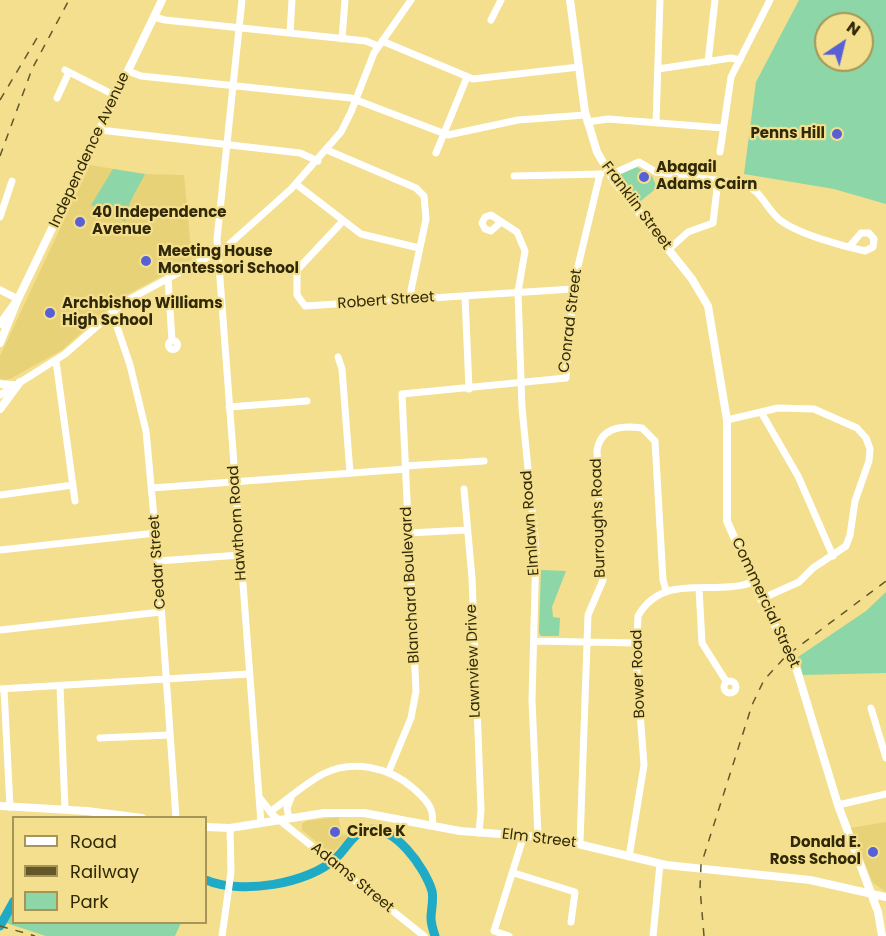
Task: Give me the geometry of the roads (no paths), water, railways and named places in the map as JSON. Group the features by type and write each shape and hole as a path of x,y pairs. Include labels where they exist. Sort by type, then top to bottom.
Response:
{"main road":[{"name":"Independence Avenue","path":"0,343 18,300 162,0"},
{"name":"Franklin Street","path":"570,0 586,119 606,174 683,267"},
{"name":"Commercial Street","path":"683,267 709,310 727,420 727,518 753,582 795,664 838,805 880,916 882,936"},
{"name":"Independence Avenue","path":"0,324 18,300"},
{"path":"0,384 16,384"},
{"path":"0,409 16,384"},
{"path":"0,806 66,809 125,816"},
{"name":"Elm Street","path":"207,827 230,828 284,819 354,812 479,833 538,836 580,843 660,864 810,880 886,897"}],"street":[{"name":"Hawthorn Road","path":"242,0 217,233 261,823"},
{"path":"290,33 292,0"},
{"path":"342,39 345,0"},
{"path":"0,395 56,361 126,301 218,252 296,184 344,128 380,43 411,0"},
{"path":"491,20 501,0"},
{"path":"656,123 660,0"},
{"path":"708,62 715,0"},
{"path":"720,152 730,80 770,0"},
{"path":"154,17 380,43 466,77 480,79 579,68"},
{"path":"658,69 731,58 740,60"},
{"path":"57,98 67,71 116,96"},
{"path":"128,71 141,76 356,99 444,134 456,135 518,120 608,119 723,128"},
{"path":"436,153 466,77"},
{"path":"100,130 300,153 318,160"},
{"path":"327,150 422,192 427,210 411,300"},
{"path":"514,176 606,174 639,162 656,172 750,186 784,223 849,247 863,251 869,250 874,246 874,239 868,233 859,234 849,247"},
{"name":"Conrad Street","path":"402,394 562,381 567,377 573,289 606,174"},
{"path":"668,250 688,232 712,223 718,180"},
{"path":"0,217 12,181"},
{"path":"296,184 342,222 367,237 419,248"},
{"name":"Robert Street","path":"342,222 297,270 295,279 300,302 309,307 573,289"},
{"name":"Elmlawn Road","path":"501,222 515,230 524,245 525,258 518,292 521,384 536,545 532,729 538,836"},
{"path":"168,278 172,341"},
{"path":"0,290 18,300"},
{"path":"465,296 469,389"},
{"name":"Cedar Street","path":"112,312 128,356 142,409 156,533 176,816"},
{"path":"338,357 342,369 350,473"},
{"path":"56,361 75,501"},
{"path":"0,389 16,384"},
{"name":"Blanchard Boulevard","path":"389,771 411,718 416,696 402,394"},
{"path":"229,407 308,401"},
{"path":"727,420 790,407 814,409 854,426 867,441 870,458 853,509 850,538 844,548 813,568 799,582 761,599"},
{"path":"760,412 798,476 833,556"},
{"name":"Burroughs Road","path":"580,843 588,612 601,587 603,577 597,450 601,437 611,430 642,428 650,434 656,444 663,582 666,590"},
{"path":"152,488 484,461"},
{"path":"0,495 73,485"},
{"name":"Lawnview Drive","path":"464,489 472,578 481,814 479,833"},
{"path":"408,532 467,530"},
{"path":"0,550 156,533"},
{"path":"158,561 240,555"},
{"path":"666,590 753,582"},
{"path":"699,588 702,643 726,681"},
{"name":"Bower Road","path":"629,857 644,765 636,643 639,614 666,590"},
{"path":"0,630 161,612"},
{"path":"534,641 636,643"},
{"path":"10,807 2,689 249,674"},
{"path":"60,686 66,809"},
{"path":"871,708 886,758"},
{"path":"100,738 170,735"},
{"path":"270,812 318,777 333,770 366,768 389,771 402,779 429,804 434,813 432,826"},
{"path":"257,793 270,812 284,819 291,798"},
{"path":"838,805 886,794"},
{"name":"Adams Street","path":"284,819 336,865 424,936"},
{"path":"222,936 230,881 230,828"},
{"path":"509,936 494,931 524,835"},
{"path":"653,936 660,864"},
{"path":"514,873 575,892 570,922"}],"waterway":[{"path":"207,880 237,887 274,884 309,875 336,858 361,832 377,830 397,840 407,849 423,871 432,891 431,920 435,936"},
{"path":"0,926 12,905"}],"railway":[{"path":"0,156 32,69 69,0"},
{"path":"0,100 40,33"},
{"path":"704,936 700,888 701,865 752,705 764,680 786,656 886,581"},
{"path":"0,926 35,936"}],"place":[{"name":"Penns Hill","path":"837,134"},
{"name":"Abagail Adams Cairn","path":"644,177"},
{"name":"40 Independence Avenue","path":"80,222"},
{"name":"Meeting House Montessori School","path":"146,261"},
{"name":"Archbishop Williams High School","path":"50,313"},
{"name":"Circle K","path":"335,832"},
{"name":"Donald E. Ross School","path":"873,852"}]}
